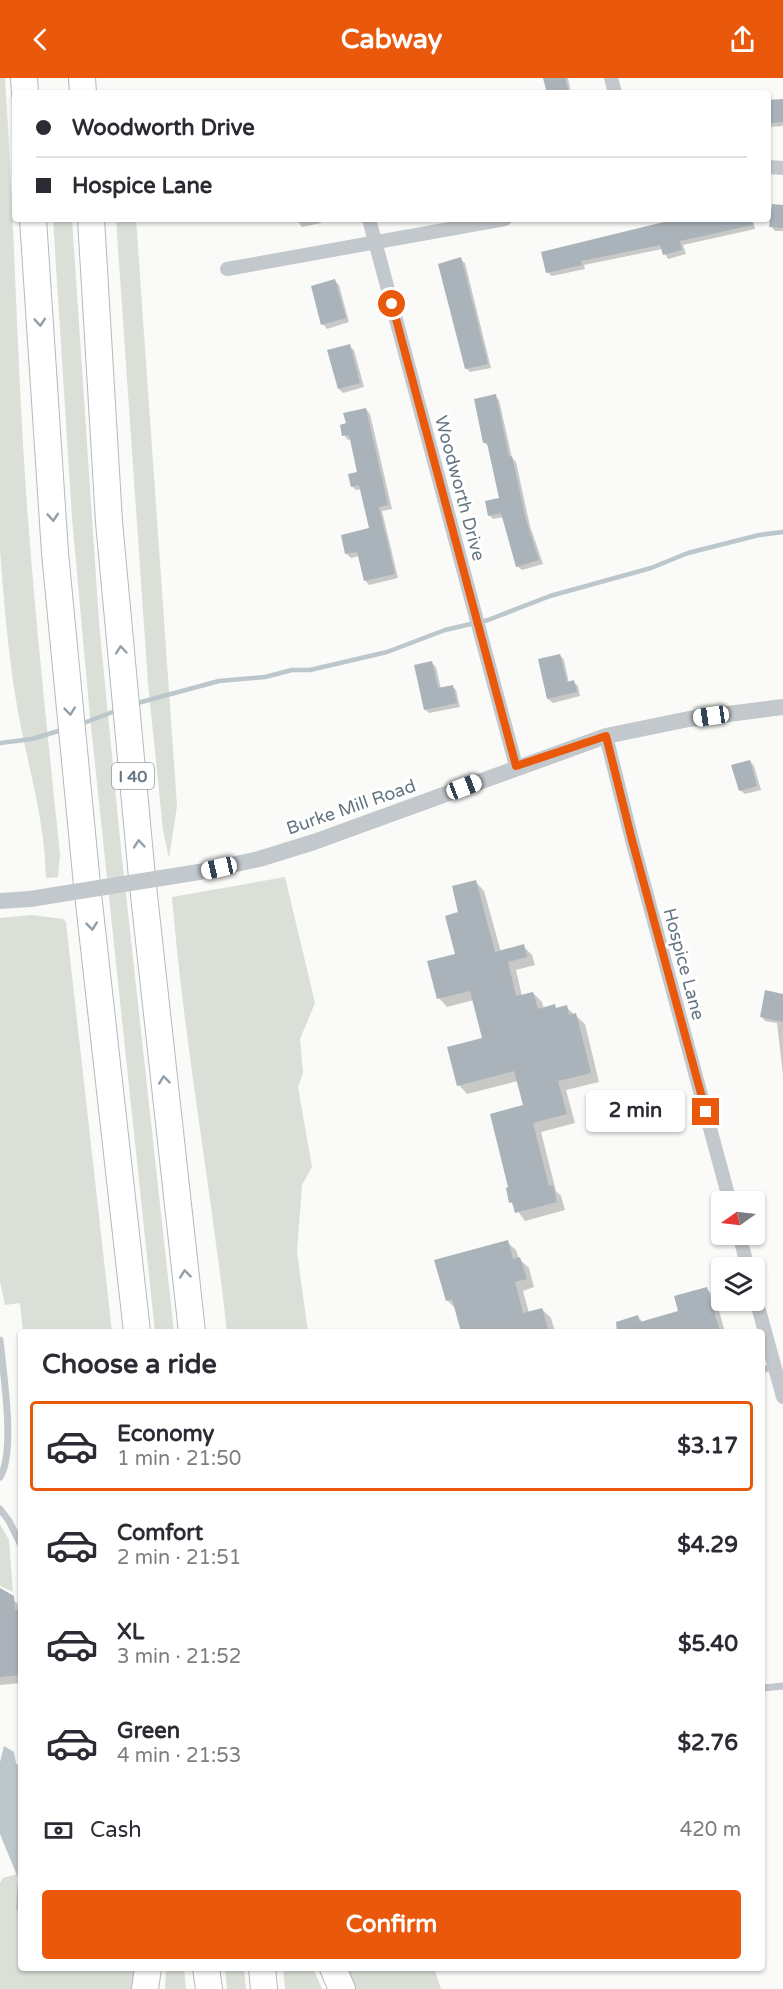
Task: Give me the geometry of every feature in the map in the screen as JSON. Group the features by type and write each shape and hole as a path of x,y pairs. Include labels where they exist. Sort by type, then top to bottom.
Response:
{"highway":[{"path":"33,222 56,565 87,885 137,1329"},
{"name":"I 40","path":"91,222 109,522 142,877 192,1329"},
{"path":"145,1989 148,1971"},
{"path":"206,1971 208,1989"},
{"path":"262,1971 264,1989"},
{"path":"334,1971 342,1989"}],"street":[{"name":"Woodworth Drive","path":"370,222 516,766"},
{"path":"227,269 487,222"},
{"name":"Burke Mill Road","path":"0,901 30,899 199,872 314,842 516,766 606,736 689,719 783,707"},
{"name":"Hospice Lane","path":"606,736 727,1191"},
{"path":"758,1311 761,1329"},
{"path":"765,1352 768,1368 783,1396"}],"lane":[{"path":"0,1340 7,1419 5,1468 0,1478"},
{"path":"0,1509 18,1539"},
{"path":"765,1689 783,1686"}],"shaded area":[{"path":"0,78 5,78 23,445 39,650 60,855 58,877 46,878 39,813 11,667 0,550"},
{"path":"53,222 72,222 99,622 121,849 174,1329 155,1329 90,717 72,518"},
{"path":"116,222 136,222 177,806 169,858 163,830 148,683"},
{"path":"285,877 315,1003 300,1039 303,1073 298,1087 312,1167 302,1185 297,1252 308,1329 227,1329 183,1006 172,897"},
{"path":"32,915 63,919 66,922 112,1329 23,1329 20,1303 5,1305 0,1282 0,918"},
{"path":"0,1524 9,1540 13,1592 0,1586"},
{"path":"4,1746 14,1752 18,1765 18,1878 0,1834 0,1762"},
{"path":"17,1874 18,1971 142,1971 141,1989 0,1989 0,1883 3,1878"},
{"path":"18,1878 18,1913 16,1909"},
{"path":"166,1971 184,1971 186,1989 165,1989"},
{"path":"225,1971 244,1971 246,1989 227,1989"},
{"path":"283,1971 314,1971 322,1989 285,1989"},
{"path":"344,1971 435,1971 441,1989 352,1989"}],"building":[{"path":"543,78 565,78 568,90 546,90"},
{"path":"783,99 783,122 771,123 771,100"},
{"path":"772,204 783,205 783,228 769,227"},
{"path":"664,222 752,222 753,225 680,241 682,250 663,255 660,245 581,261 582,265 546,273 541,252"},
{"path":"461,257 488,364 465,369 438,264"},
{"path":"335,279 346,318 321,325 311,286"},
{"path":"350,344 360,383 338,389 327,350"},
{"path":"496,394 509,457 512,456 526,520 539,560 516,567 501,513 488,516 485,501 499,498 487,443 483,443 474,399"},
{"path":"366,408 388,505 379,507 395,574 364,581 357,552 345,554 341,535 369,528 359,485 351,487 348,474 357,472 349,435 342,436 340,425 346,423 343,413"},
{"path":"560,654 567,682 574,680 577,692 547,699 538,659"},
{"path":"432,661 438,688 453,685 457,703 424,710 414,665"},
{"path":"750,760 757,786 739,791 731,765"},
{"path":"476,880 495,952 524,944 527,957 508,962 516,996 533,992 538,1009 555,1004 556,1008 567,1005 569,1015 576,1013 591,1073 558,1081 567,1114 533,1123 549,1186 553,1185 557,1202 515,1213 512,1202 509,1203 506,1188 508,1187 490,1114 523,1105 514,1071 457,1086 447,1047 482,1038 470,991 437,999 427,961 455,954 445,916 458,912 452,886"},
{"path":"765,990 783,994 783,1022 760,1017"},
{"path":"508,1240 513,1259 520,1257 527,1279 515,1282 523,1313 542,1308 548,1329 460,1329 452,1299 446,1301 434,1260"},
{"path":"707,1287 711,1311 714,1311 719,1329 617,1329 616,1322 638,1315 640,1322 678,1311 674,1296"},
{"path":"0,1588 14,1596 15,1610 18,1610 18,1675 0,1677"}],"waterway":[{"path":"134,704 219,681 265,677 292,670 310,670 387,652 445,630 488,620 550,596 651,568 688,553 759,535 783,532"},
{"path":"81,724 118,710"},
{"path":"0,743 32,739 65,729"}],"route":[{"path":"392,304 516,766 606,736 706,1112"}]}
